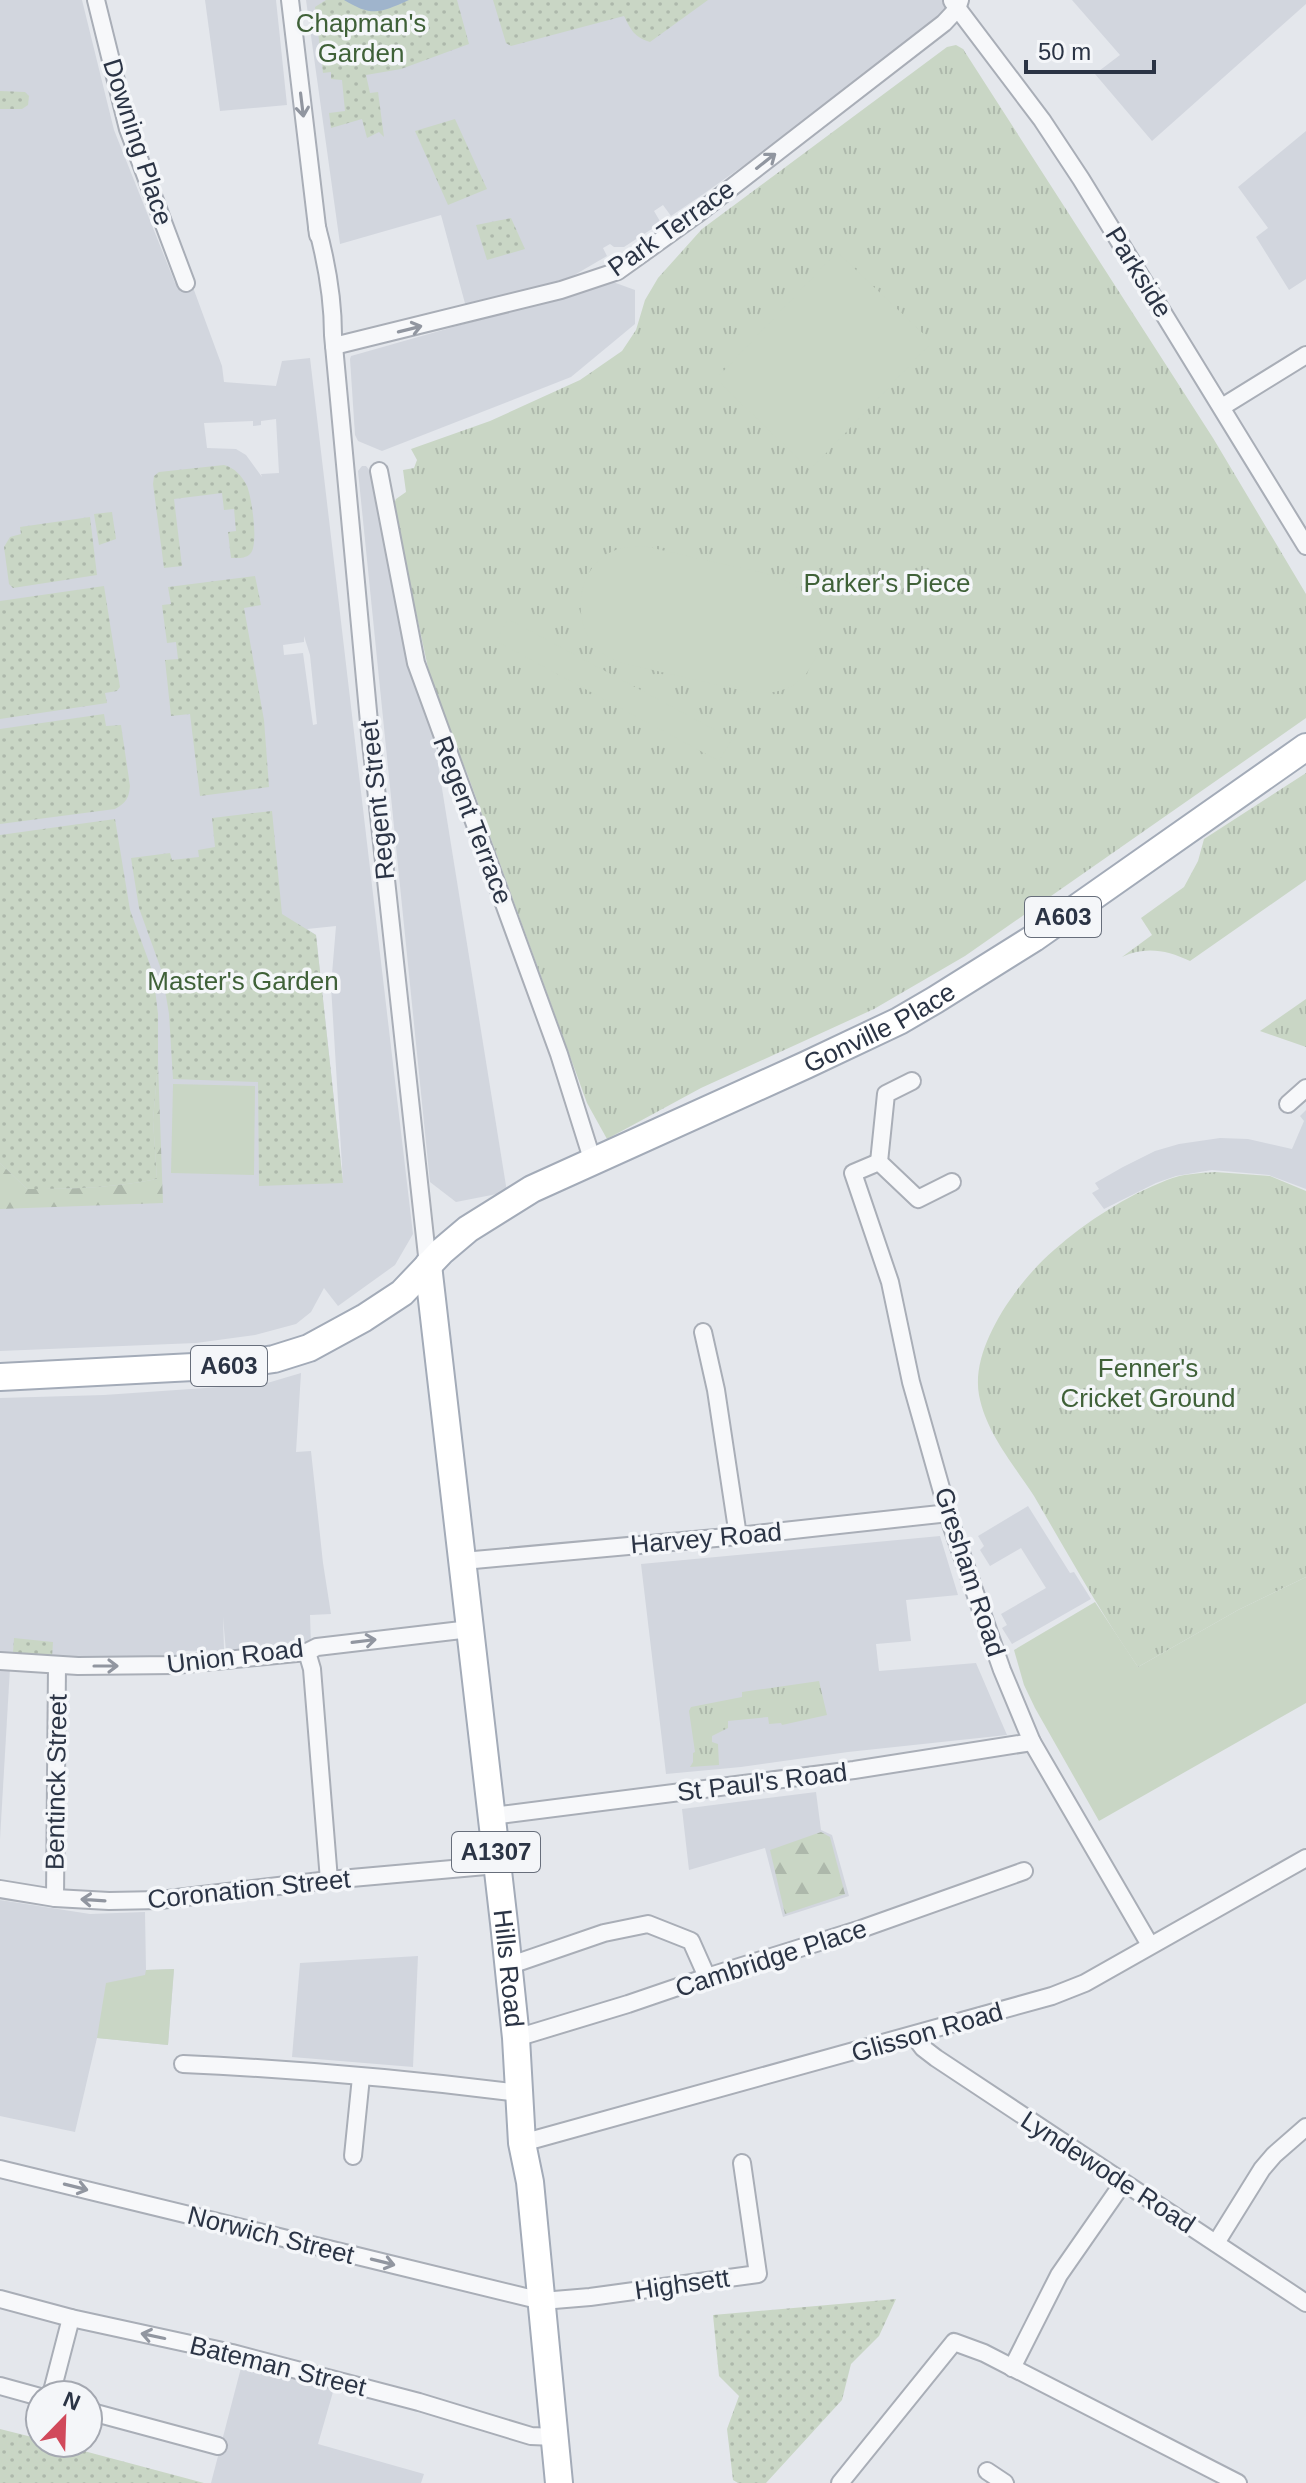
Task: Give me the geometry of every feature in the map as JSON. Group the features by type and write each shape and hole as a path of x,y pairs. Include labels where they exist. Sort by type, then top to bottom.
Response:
{"main road":[{"name":"Gonville Place","path":"428,1265 468,1229 532,1189 862,1038 935,1000 1034,938 1306,747"},
{"name":"A603","path":"0,1377 232,1365 274,1359 309,1348 364,1318 402,1293 428,1265"},
{"name":"Hills Road","path":"428,1265 516,2038 522,2143 530,2182 559,2483"}],"street":[{"name":"Downing Place","path":"96,0 128,129 186,283"},
{"name":"Regent Street","path":"290,0 317,227 329,268 333,301 333,340 350,542 428,1265"},
{"name":"Park Terrace","path":"333,340 561,290 618,271 696,215 944,23 956,3"},
{"name":"Parkside","path":"956,3 1081,179 1306,546"},
{"path":"1222,407 1306,355"},
{"name":"Regent Terrace","path":"379,471 416,663 559,1054 593,1162"},
{"path":"912,1081 886,1094 879,1162 918,1199 952,1182"},
{"path":"1288,1104 1306,1088"},
{"name":"Gresham Road","path":"879,1162 853,1173 890,1282 911,1382 949,1513 1002,1670 1032,1742 1150,1945"},
{"path":"703,1332 716,1390 738,1536"},
{"name":"Harvey Road","path":"463,1561 949,1513"},
{"name":"Union Road","path":"0,1661 57,1665 175,1665 307,1652 317,1647 470,1629"},
{"path":"307,1652 312,1669 329,1880"},
{"name":"Bentinck Street","path":"55,1898 57,1665"},
{"name":"St Paul's Road","path":"492,1816 838,1772 1032,1742"},
{"name":"Glisson Road","path":"522,2143 1052,1996 1085,1983 1306,1858"},
{"name":"Coronation Street","path":"0,1889 55,1898 160,1900 329,1880 497,1865"},
{"name":"Cambridge Place","path":"516,2038 861,1929 1024,1871"},
{"path":"508,1966 604,1933 648,1924 691,1941 707,1977"},
{"name":"Lyndewode Road","path":"914,2036 936,2058 1306,2303"},
{"path":"183,2064 407,2080 519,2093"},
{"path":"353,2156 361,2077"},
{"path":"1216,2243 1262,2169 1306,2127"},
{"name":"Highsett","path":"542,2301 758,2274 742,2163"},
{"name":"Norwich Street","path":"0,2169 542,2301"},
{"path":"1012,2368 1059,2275 1123,2183"},
{"name":"Bateman Street","path":"0,2299 71,2318 232,2353 419,2402 531,2436 555,2437"},
{"path":"55,2379 71,2318"},
{"path":"840,2483 954,2342 1012,2368 1238,2483"},
{"path":"0,2386 24,2393"},
{"path":"104,2415 218,2446"},
{"path":"987,2471 1005,2483"}],"shaded area":[{"path":"0,0 82,0 114,130 175,283 191,282 222,366 224,382 276,386 282,361 310,358 413,1234 395,1265 338,1306 324,1288 311,1312 296,1324 255,1335 196,1343 0,1351","holes":["276,419 279,473 261,474 262,477 246,455 236,449 207,448 204,423 253,421 253,426 261,425 261,421","304,636 310,655 317,724 313,725 303,653 284,655 283,645 304,642","336,926 331,986 343,1182 316,935 307,929"]},
{"path":"205,0 276,0 287,105 220,111"},
{"path":"306,0 944,0 949,7 778,141 702,195 671,216 663,205 654,211 661,223 624,247 610,244 603,248 607,256 571,277 466,307 441,215 340,244"},
{"path":"1072,0 1306,0 1306,4 1152,141 1095,74 1120,55"},
{"path":"1306,131 1306,279 1289,290 1256,237 1268,228 1238,187"},
{"path":"613,282 635,290 635,324 571,377 382,451 358,441 355,435 351,356"},
{"path":"362,466 370,471 435,745 507,1192 456,1202 430,1182 358,471"},
{"path":"1306,1110 1306,1189 1269,1175 1212,1170 1156,1183 1104,1209 1092,1193 1099,1189 1095,1183 1123,1167 1155,1151 1179,1144 1220,1138 1248,1139 1292,1149 1304,1121 1300,1116"},
{"path":"301,1373 296,1452 311,1451 331,1614 310,1615 311,1644 226,1652 223,1617 224,1650 183,1651 183,1660 83,1661 0,1652 0,1398 104,1395 264,1384"},
{"path":"1028,1506 1070,1573 1074,1572 1091,1599 1012,1644 1002,1628 1007,1625 1001,1614 1046,1588 1021,1548 990,1566 980,1550 984,1546 978,1536"},
{"path":"940,1536 958,1595 906,1600 911,1641 876,1644 879,1671 976,1663 1007,1735 666,1774 641,1564"},
{"path":"0,1667 10,1668 0,1839"},
{"path":"816,1792 821,1830 832,1835 849,1896 783,1917 765,1848 689,1870 682,1809"},
{"path":"0,1900 90,1914 145,1912 146,1970 174,1969 168,2045 97,2038 75,2132 0,2116"},
{"path":"418,1956 413,2067 292,2057 300,1963"},
{"path":"243,2360 335,2385 318,2444 424,2474 421,2483 211,2483"}],"green space":[{"name":"Chapman's Garden","path":"326,0 457,0 469,44 401,69 366,75 370,93 378,92 384,137 379,132 367,138 362,119 331,128 329,113 345,111 342,80 331,79 331,72 323,73 315,7"},
{"path":"493,0 708,0 650,42 634,32 624,16 511,46 506,43"},
{"name":"Parker's Piece","path":"956,45 963,49 1213,438 1306,594 1306,718 965,956 874,1009 701,1088 607,1139 587,1103 467,773 433,691 393,506 396,499 406,492 403,470 414,468 417,460 411,449 490,421 580,380 622,351 636,330 645,300 658,278 702,229 947,47"},
{"path":"0,91 25,92 29,96 28,105 22,109 0,109"},
{"path":"455,119 487,189 448,205 415,131"},
{"path":"511,218 525,249 487,260 476,225"},
{"path":"837,252 932,342 810,470 716,379"},
{"path":"224,465 238,473 247,486 254,522 253,550 246,557 231,558 228,532 236,531 234,509 224,510 222,493 174,499 182,566 164,568 154,476 159,472"},
{"path":"112,512 116,539 99,545 94,514"},
{"path":"90,517 97,575 13,588 9,584 4,547 10,537 21,534 20,527"},
{"path":"644,546 767,574 794,585 813,605 821,631 817,655 806,674 786,688 753,693 622,663 601,652 591,642 582,618 582,591 586,579 593,567 613,551"},
{"path":"255,576 261,605 244,608 264,720 269,787 200,796 190,714 171,716 165,660 178,659 176,642 167,643 162,605 171,604 168,587"},
{"path":"104,586 120,687 117,691 105,693 107,703 0,719 0,601"},
{"path":"508,619 732,739 719,761 496,641"},
{"path":"104,714 106,726 121,725 130,786 124,802 115,809 0,824 0,729"},
{"path":"1306,773 1306,880 1190,961 1156,951 1139,951 1122,957 1152,935 1141,918 1184,887 1198,861 1204,839"},
{"name":"Master's Garden","path":"272,811 282,914 316,935 343,1183 259,1186 258,1082 173,1079 169,1014 162,972 139,908 131,858 170,853 172,860 199,857 198,850 215,847 212,818"},
{"path":"115,819 130,910 153,973 158,1014 153,1120 157,1179 92,1187 27,1189 0,1163 0,835"},
{"path":"1306,999 1306,1047 1260,1031"},
{"path":"158,1063 163,1203 0,1209 0,1163 27,1189 92,1187 157,1179 153,1120"},
{"path":"173,1084 255,1086 254,1175 171,1173"},
{"name":"Fenner's Cricket Ground","path":"1215,1172 1270,1176 1306,1191 1306,1577 1238,1610 1138,1667 994,1435 979,1395 978,1376 982,1356 1000,1315 1026,1278 1054,1250 1093,1219 1152,1186 1191,1174"},
{"path":"1306,1577 1306,1703 1099,1821 1035,1708 1024,1685 1014,1650 1095,1602 1138,1667 1238,1610"},
{"path":"14,1638 53,1642 52,1658 13,1653"},
{"path":"819,1681 827,1715 782,1725 769,1724 768,1717 728,1721 728,1728 712,1736 712,1742 718,1744 719,1765 690,1767 695,1752 691,1707 742,1697 742,1692"},
{"path":"821,1832 830,1837 845,1894 785,1914 770,1850"},
{"path":"174,1969 168,2045 97,2038 106,1983 145,1975 146,1970"},
{"path":"896,2299 879,2336 851,2364 842,2400 766,2483 738,2483 733,2480 727,2429 739,2396 719,2376 713,2315"},
{"path":"0,2429 24,2435 24,2459 104,2459 104,2456 204,2483 0,2483"}],"water":[{"path":"344,0 409,0 391,8 369,11"}]}
